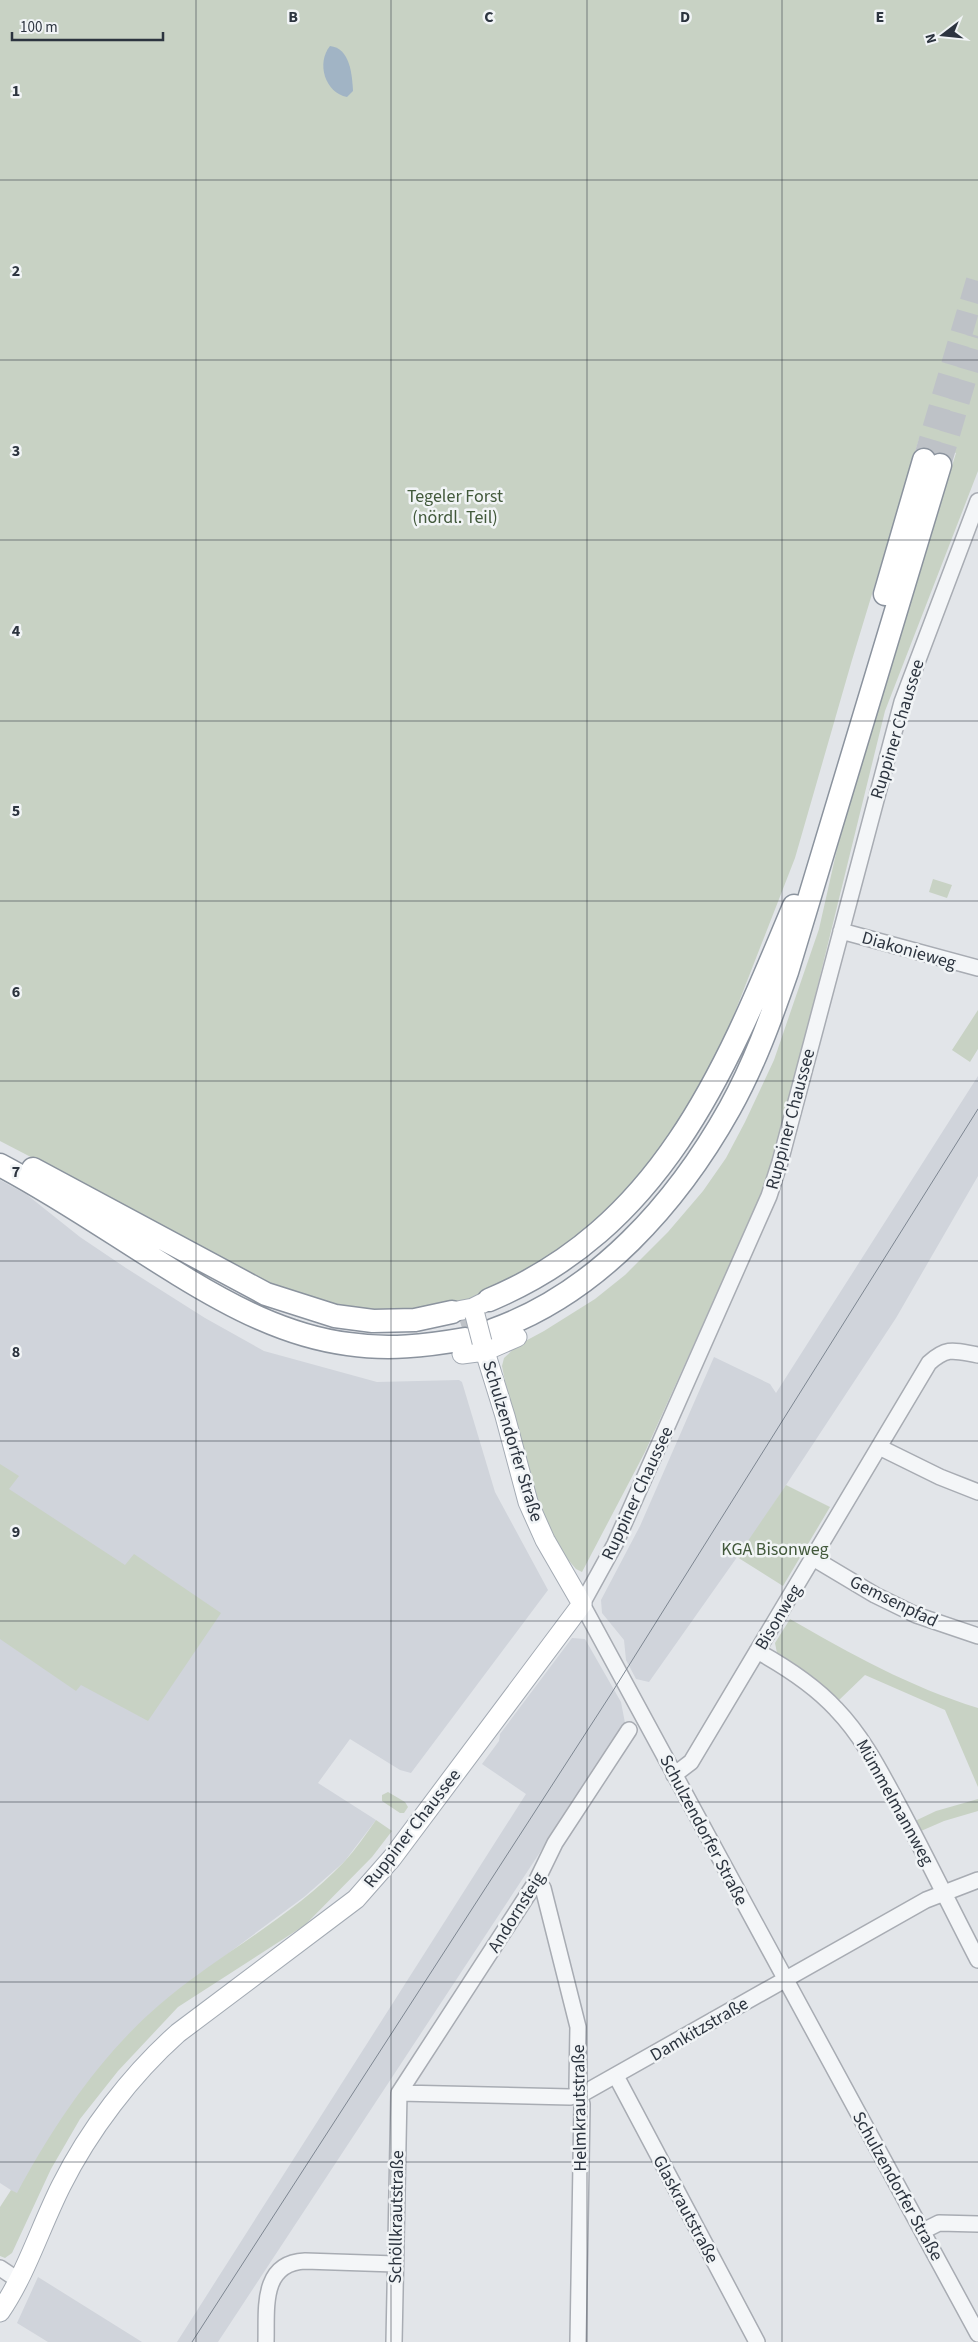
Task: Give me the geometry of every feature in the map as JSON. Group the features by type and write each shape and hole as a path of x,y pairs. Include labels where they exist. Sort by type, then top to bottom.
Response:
{"highway":[{"path":"6,1161 208,1292 248,1313 294,1332 346,1344 375,1347 420,1346 475,1327 538,1311 570,1292 605,1265 662,1206 700,1155 730,1108 771,1017 826,841 932,462 794,905 759,988 720,1071 696,1114 662,1164 620,1213 588,1242 534,1279 475,1327 415,1320 373,1321 335,1316 266,1294 6,1161"},
{"path":"517,1337 577,1303 626,1264 676,1210 733,1134 755,1089 792,980 810,920 826,841"}],"main road":[{"path":"475,1327 517,1337"},
{"name":"Schulzendorfer Straße","path":"475,1327 506,1416 528,1502 545,1540 582,1604"},
{"name":"Ruppiner Chaussee","path":"0,2312 18,2280 73,2165 100,2122 132,2082 178,2033 356,1899 392,1858 582,1604"}],"street":[{"name":"Ruppiner Chaussee","path":"582,1604 615,1544 769,1196 780,1162 902,702 978,501"},
{"name":"Diakonieweg","path":"841,931 978,968"},
{"name":"Bisonweg","path":"674,1775 691,1762 929,1363 940,1353 950,1350 978,1355"},
{"path":"879,1447 940,1477 978,1492"},
{"name":"Gemsenpfad","path":"813,1558 875,1595 921,1616 978,1636"},
{"name":"Schulzendorfer Straße","path":"582,1604 978,2334"},
{"name":"Mümmelmannweg","path":"757,1651 798,1675 852,1727 873,1758 978,1960"},
{"name":"Andornsteig","path":"400,2092 536,1882 555,1843 629,1730"},
{"name":"Damkitzstraße","path":"400,2092 570,2097 579,2095 616,2076 920,1903 978,1880"},
{"name":"Helmkrautstraße","path":"536,1882 543,1888 578,2027 577,2087 582,2104 578,2342"},
{"name":"Glaskrautstraße","path":"616,2076 757,2342"},
{"name":"Schöllkrautstraße","path":"394,2342 400,2092"},
{"path":"923,2231 939,2223 978,2224"},
{"path":"266,2342 267,2292 282,2267 294,2261 395,2264"},
{"path":"0,2268 18,2280"}],"shaded area":[{"path":"978,1076 978,1176 896,1318 759,1526 649,1682 636,1679 626,1660 624,1640 602,1613 601,1600 640,1526 714,1357 770,1384 776,1393"},
{"path":"0,1180 26,1194 80,1237 126,1268 205,1318 264,1351 377,1382 459,1380 462,1382 495,1492 548,1590 411,1773 400,1770 350,1739 318,1783 376,1820 344,1862 304,1897 172,1995 130,2034 102,2065 71,2107 17,2194 0,2183"},
{"path":"572,1638 585,1639 621,1702 625,1723 218,2342 177,2342 526,1794 482,1764 499,1741 500,1734"},
{"path":"38,2277 142,2342 48,2342 17,2323"}],"green space":[{"name":"Tegeler Forst (nördl. Teil)","path":"0,0 978,0 978,471 885,711 772,1172 645,1452 582,1572 576,1569 553,1542 542,1521 513,1422 502,1366 504,1358 518,1345 595,1299 625,1275 668,1232 703,1191 726,1158 745,1122 774,1060 819,929 844,818 956,453 919,439 852,660 795,858 728,1030 692,1102 641,1176 568,1248 474,1299 380,1315 289,1296 154,1221 0,1141"},
{"path":"933,879 952,885 947,898 929,892"},
{"path":"978,1010 978,1049 970,1062 952,1050"},
{"path":"0,1464 19,1476 9,1489 125,1565 134,1554 221,1613 148,1721 81,1685 76,1691 0,1639"},
{"name":"KGA Bisonweg","path":"786,1485 830,1507 783,1586 737,1557"},
{"path":"790,1619 858,1657 905,1680 978,1708 978,1787 945,1710 865,1675 838,1701 816,1680 777,1653 775,1643"},
{"path":"388,1792 405,1802 408,1807 404,1813 400,1813 382,1801 382,1795"},
{"path":"978,1799 978,1811 944,1821 921,1831 915,1821 936,1811"},
{"path":"376,1820 392,1831 372,1857 305,1925 178,2007 118,2071 80,2119 51,2169 12,2253 5,2258 0,2256 0,2207 11,2190 17,2193 62,2118 97,2069 158,2006 204,1970 277,1919 323,1882 344,1862"}],"water":[{"path":"330,46 342,51 349,63 353,91 347,97 333,90 325,76 323,69 324,61"}],"tunnel":[{"path":"924,460 978,277"},
{"path":"940,465 978,336"},
{"path":"462,1328 491,1319"}],"tram line":[{"path":"192,2342 611,1694 978,1109"}]}
